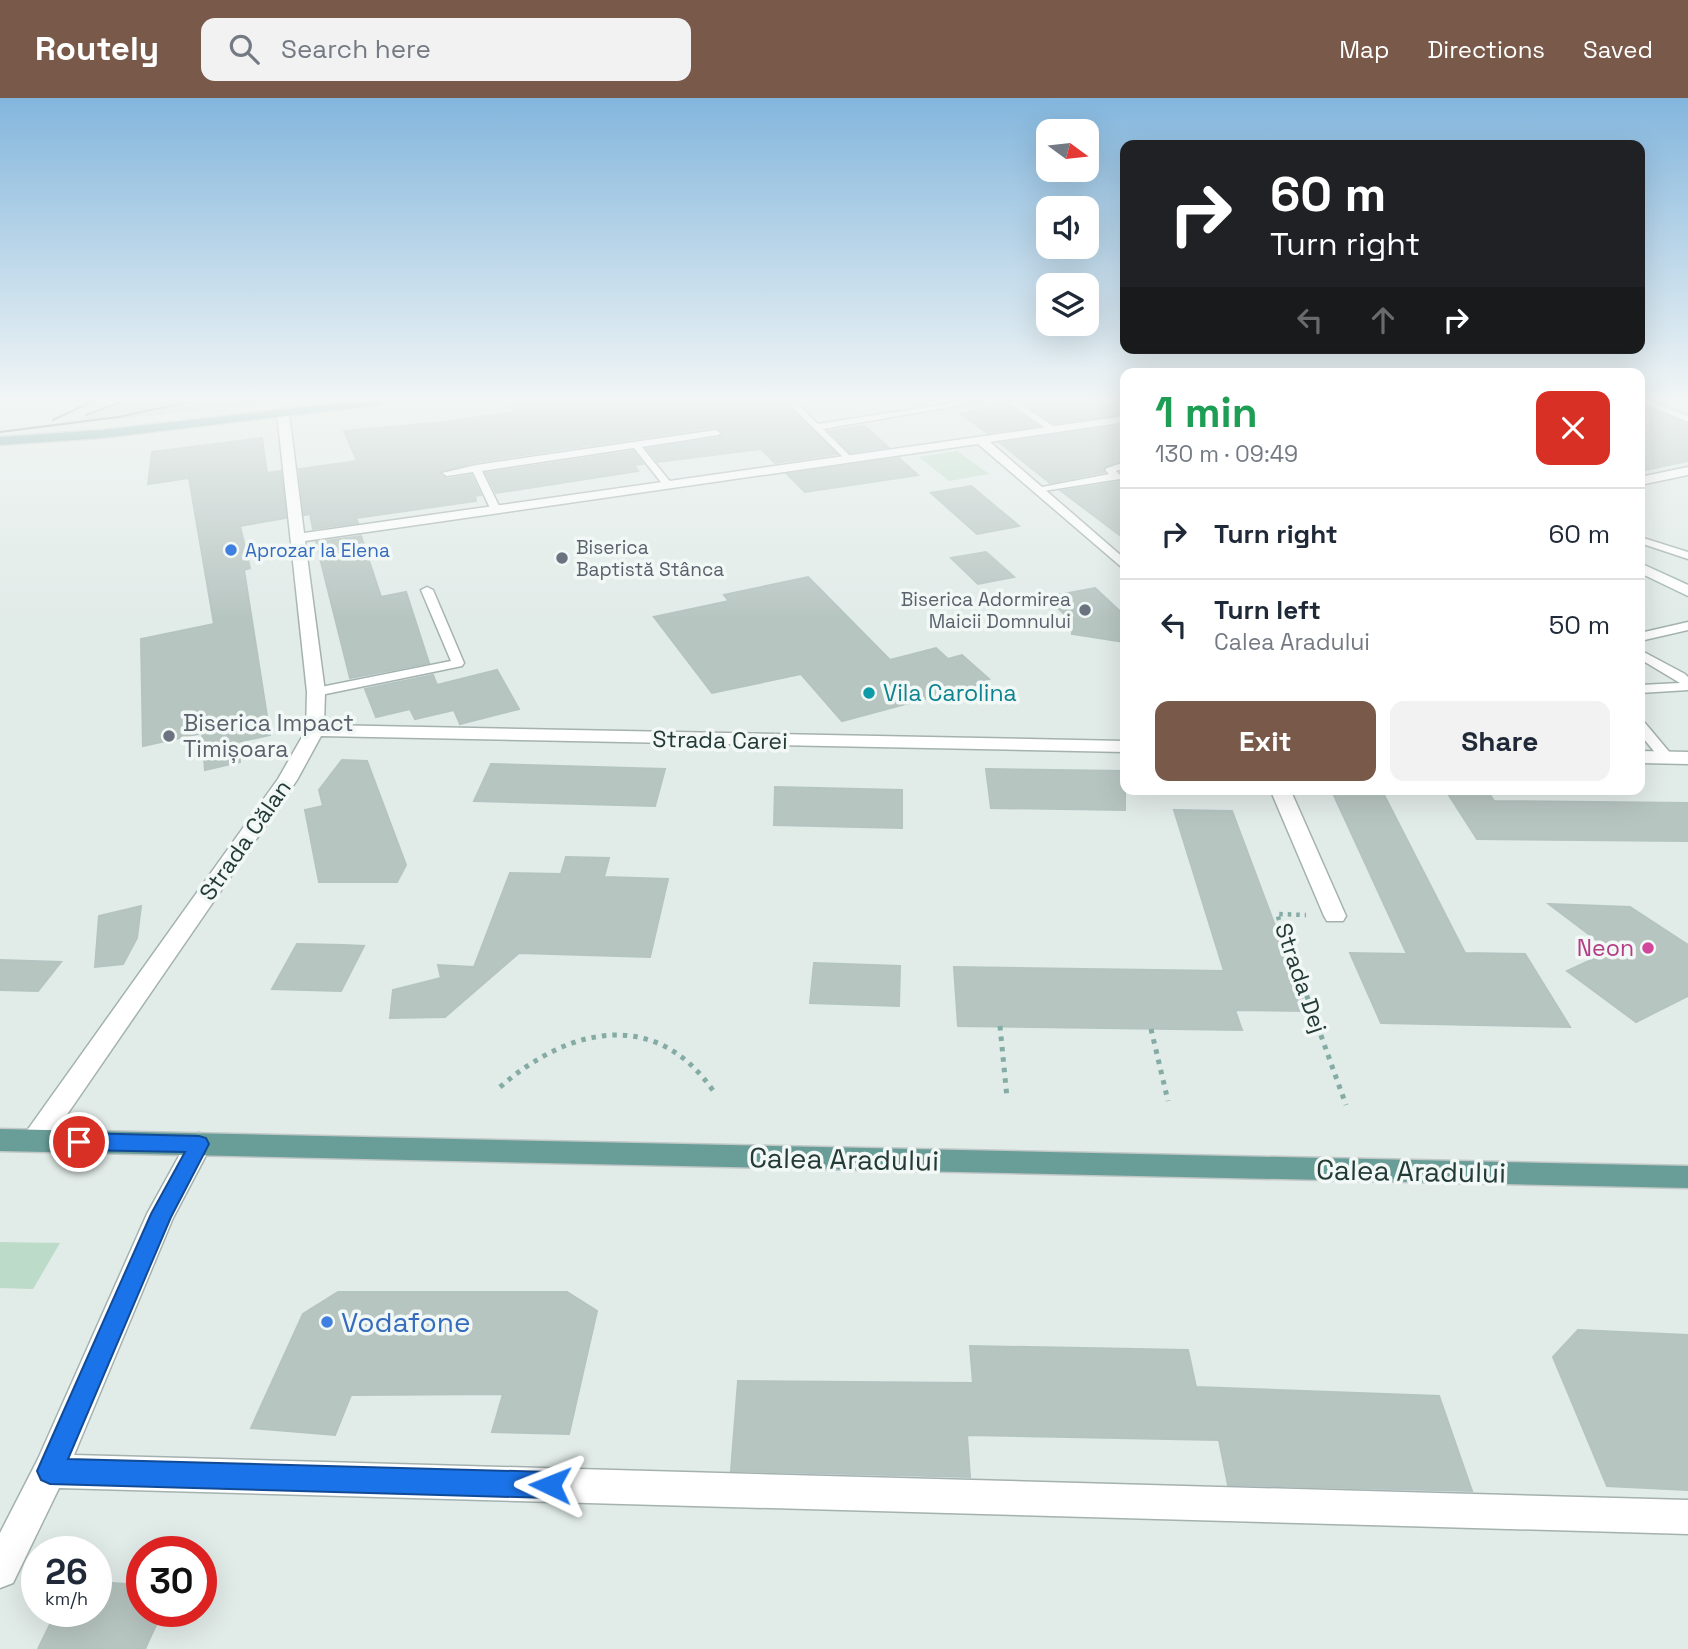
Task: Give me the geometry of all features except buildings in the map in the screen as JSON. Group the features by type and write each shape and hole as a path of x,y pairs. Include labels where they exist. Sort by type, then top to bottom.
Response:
{"main road":[{"name":"Calea Aradului","path":"0,1139 1688,1177"}],"street":[{"name":"Strada Călan","path":"35,1140 287,780 315,730 316,692 290,474"},
{"path":"298,537 737,474"},
{"path":"1020,474 1120,562"},
{"path":"1645,480 1672,474"},
{"path":"1645,570 1688,591"},
{"name":"Strada Carei","path":"315,730 1120,747"},
{"path":"1645,757 1688,758"},
{"path":"1283,795 1335,916"},
{"path":"0,1570 50,1471 161,1214 199,1144"},
{"path":"50,1471 1688,1517"}],"lane":[{"path":"479,474 495,508"},
{"path":"659,474 667,484"},
{"path":"1037,489 1120,479"},
{"path":"1645,542 1688,556"},
{"path":"316,692 458,663 428,590"},
{"path":"1645,636 1688,626"},
{"path":"1645,657 1681,677 1687,684 1682,688 1645,689"},
{"path":"1645,732 1666,757"}],"path":[{"name":"Strada Dej","path":"1335,916 1277,914 1346,1105"},
{"path":"1000,1027 1007,1098"},
{"path":"1151,1029 1168,1101"},
{"path":"500,1087 524,1066 561,1046 601,1035 642,1036 677,1049 703,1072 714,1092"}],"green space":[{"path":"941,474 987,474 949,481"},
{"path":"0,1242 60,1243 33,1289 0,1288"}],"place":[{"name":"Aprozar la Elena","path":"231,550"},
{"name":"Biserica Baptistă Stânca","path":"562,558"},
{"name":"Biserica Adormirea Maicii Domnului","path":"1085,610"},
{"name":"Vila Carolina","path":"869,693"},
{"name":"Biserica Impact Timișoara","path":"169,736"},
{"name":"Neon","path":"1648,948"},
{"name":"Vodafone","path":"327,1322"}],"route":[{"path":"79,1142 199,1144 161,1214 50,1471 550,1485"}]}
